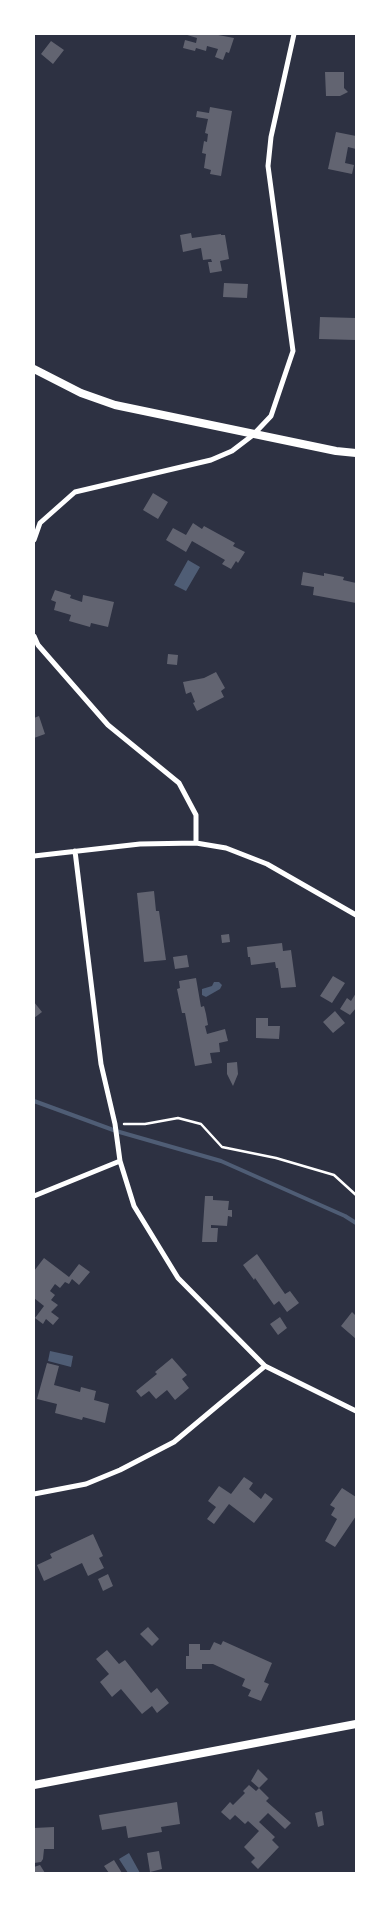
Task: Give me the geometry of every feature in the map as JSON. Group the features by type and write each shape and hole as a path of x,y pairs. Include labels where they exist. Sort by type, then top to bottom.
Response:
{"street":[{"path":"34,540 40,523 75,492 211,460 232,450 253,434 271,416 294,351 268,166 271,137 294,34"},
{"path":"34,369 81,393 115,405 336,451 356,453"},
{"path":"34,636 38,645 108,725 178,783 196,815 196,844"},
{"path":"34,856 140,844 196,844 226,848 267,864 356,915"},
{"path":"74,851 101,1064 115,1124 120,1161 134,1206 178,1278 265,1366 356,1411"},
{"path":"34,1196 120,1161"},
{"path":"34,1494 86,1484 120,1470 174,1442 265,1366"},
{"path":"34,1785 356,1724"}],"path":[{"path":"115,1124 145,1124 178,1118 201,1124 222,1147 276,1158 334,1175 356,1195"}],"water":[{"path":"188,560 200,567 186,591 174,585"},
{"path":"214,982 219,982 222,985 220,989 206,997 202,995 202,989 212,986"},
{"path":"50,1351 73,1356 71,1367 48,1361"},
{"path":"129,1853 140,1873 128,1873 119,1859"}],"building":[{"path":"184,34 213,34 234,38 229,53 226,52 223,60 215,57 218,49 207,46 206,51 196,48 195,51 183,48 185,40 196,43 197,38"},
{"path":"51,41 64,50 53,64 41,54"},
{"path":"325,72 344,72 344,88 348,92 340,96 326,96"},
{"path":"210,107 232,111 221,176 210,174 211,170 204,168 206,154 202,153 204,141 207,142 208,134 205,133 208,119 196,117 197,111 209,113"},
{"path":"336,132 356,136 356,149 348,147 345,163 354,165 352,174 328,169"},
{"path":"191,233 192,238 225,235 229,259 220,261 222,271 210,273 208,262 212,262 211,259 203,260 201,248 183,252 180,235"},
{"path":"224,283 248,284 247,298 223,297"},
{"path":"320,317 356,318 356,340 319,339"},
{"path":"153,493 168,502 158,519 143,510"},
{"path":"193,523 202,529 204,526 235,543 233,546 245,552 238,563 236,561 231,569 222,564 225,560 192,541 186,552 166,540 173,528 186,535"},
{"path":"303,572 324,576 324,573 344,577 343,580 356,583 356,603 313,595 314,587 301,585"},
{"path":"55,590 71,595 70,598 82,602 83,595 114,602 108,627 91,623 90,627 69,621 71,615 54,610 56,602 51,600"},
{"path":"168,654 178,655 177,665 167,664"},
{"path":"216,672 225,688 221,691 224,697 197,711 191,692 186,694 183,682 204,678"},
{"path":"39,716 45,734 34,738 34,718"},
{"path":"154,891 166,960 144,962 137,893"},
{"path":"229,934 230,942 222,943 221,935"},
{"path":"282,943 283,951 291,950 296,987 281,988 278,968 276,968 275,962 251,965 250,957 248,957 247,947"},
{"path":"187,955 189,967 175,969 173,957"},
{"path":"333,976 345,983 332,1003 320,996"},
{"path":"196,978 201,1007 204,1006 206,1014 208,1025 205,1026 207,1034 225,1029 228,1041 219,1043 220,1052 210,1053 212,1063 195,1066 185,1013 182,1013 177,989 180,988 179,981"},
{"path":"356,993 356,1008 350,1015 340,1009 347,998 351,1001"},
{"path":"34,1002 42,1012 34,1018"},
{"path":"335,1011 345,1023 333,1033 323,1022"},
{"path":"256,1018 268,1018 268,1026 280,1026 279,1039 256,1038"},
{"path":"237,1062 238,1074 233,1086 227,1074 227,1063"},
{"path":"205,1196 213,1196 213,1200 229,1201 228,1210 232,1210 232,1217 228,1216 227,1226 211,1225 211,1228 218,1228 217,1242 202,1242"},
{"path":"257,1254 285,1294 290,1291 299,1303 287,1312 279,1301 274,1305 255,1278 254,1280 243,1265"},
{"path":"44,1258 69,1277 79,1264 90,1272 79,1285 72,1279 69,1284 65,1282 60,1288 55,1284 50,1291 55,1295 51,1300 58,1305 51,1312 59,1318 53,1325 46,1319 43,1324 35,1318 44,1306 34,1298 34,1271"},
{"path":"352,1312 356,1316 356,1339 341,1326"},
{"path":"280,1317 287,1328 278,1335 270,1324"},
{"path":"172,1358 187,1375 182,1379 189,1388 175,1400 167,1390 156,1399 149,1391 141,1397 136,1391 157,1374 155,1372"},
{"path":"47,1363 59,1366 54,1385 80,1392 81,1387 96,1391 94,1400 109,1404 105,1423 83,1417 82,1420 55,1413 57,1404 37,1399"},
{"path":"244,1477 253,1483 249,1489 261,1499 265,1493 273,1499 254,1523 229,1504 214,1524 207,1519 216,1507 208,1501 219,1486 231,1494"},
{"path":"342,1488 356,1497 356,1516 335,1547 325,1541 337,1519 331,1515 335,1508 330,1505"},
{"path":"93,1534 103,1556 99,1558 104,1568 88,1576 82,1563 44,1581 37,1565 52,1558 50,1554"},
{"path":"108,1574 113,1586 103,1591 98,1579"},
{"path":"148,1627 159,1639 152,1646 140,1634"},
{"path":"223,1641 272,1663 264,1682 269,1684 261,1701 248,1696 251,1690 242,1686 245,1679 213,1664 202,1664 202,1669 186,1669 186,1656 189,1656 189,1644 200,1644 200,1650 210,1650 214,1642 221,1645"},
{"path":"107,1650 119,1664 125,1660 151,1693 157,1688 169,1703 157,1713 152,1706 142,1714 121,1689 112,1697 100,1682 109,1674 96,1659"},
{"path":"258,1769 268,1779 259,1788 251,1781"},
{"path":"249,1785 256,1791 259,1788 269,1798 266,1801 291,1823 285,1829 268,1813 259,1822 275,1837 272,1840 279,1847 258,1869 251,1862 255,1858 244,1847 259,1831 248,1821 245,1824 235,1815 230,1820 221,1812 230,1802 233,1805 245,1793 243,1791"},
{"path":"177,1802 180,1824 161,1827 162,1832 128,1838 126,1826 102,1830 99,1815"},
{"path":"322,1811 324,1825 318,1827 315,1813"},
{"path":"54,1827 54,1849 44,1849 41,1862 34,1863 34,1828"},
{"path":"159,1851 162,1869 150,1872 147,1853"},
{"path":"114,1860 122,1873 109,1873 104,1866"},
{"path":"40,1865 45,1873 34,1873 34,1867"}],"waterway":[{"path":"34,1101 116,1131 221,1161 345,1216 356,1223"}]}
